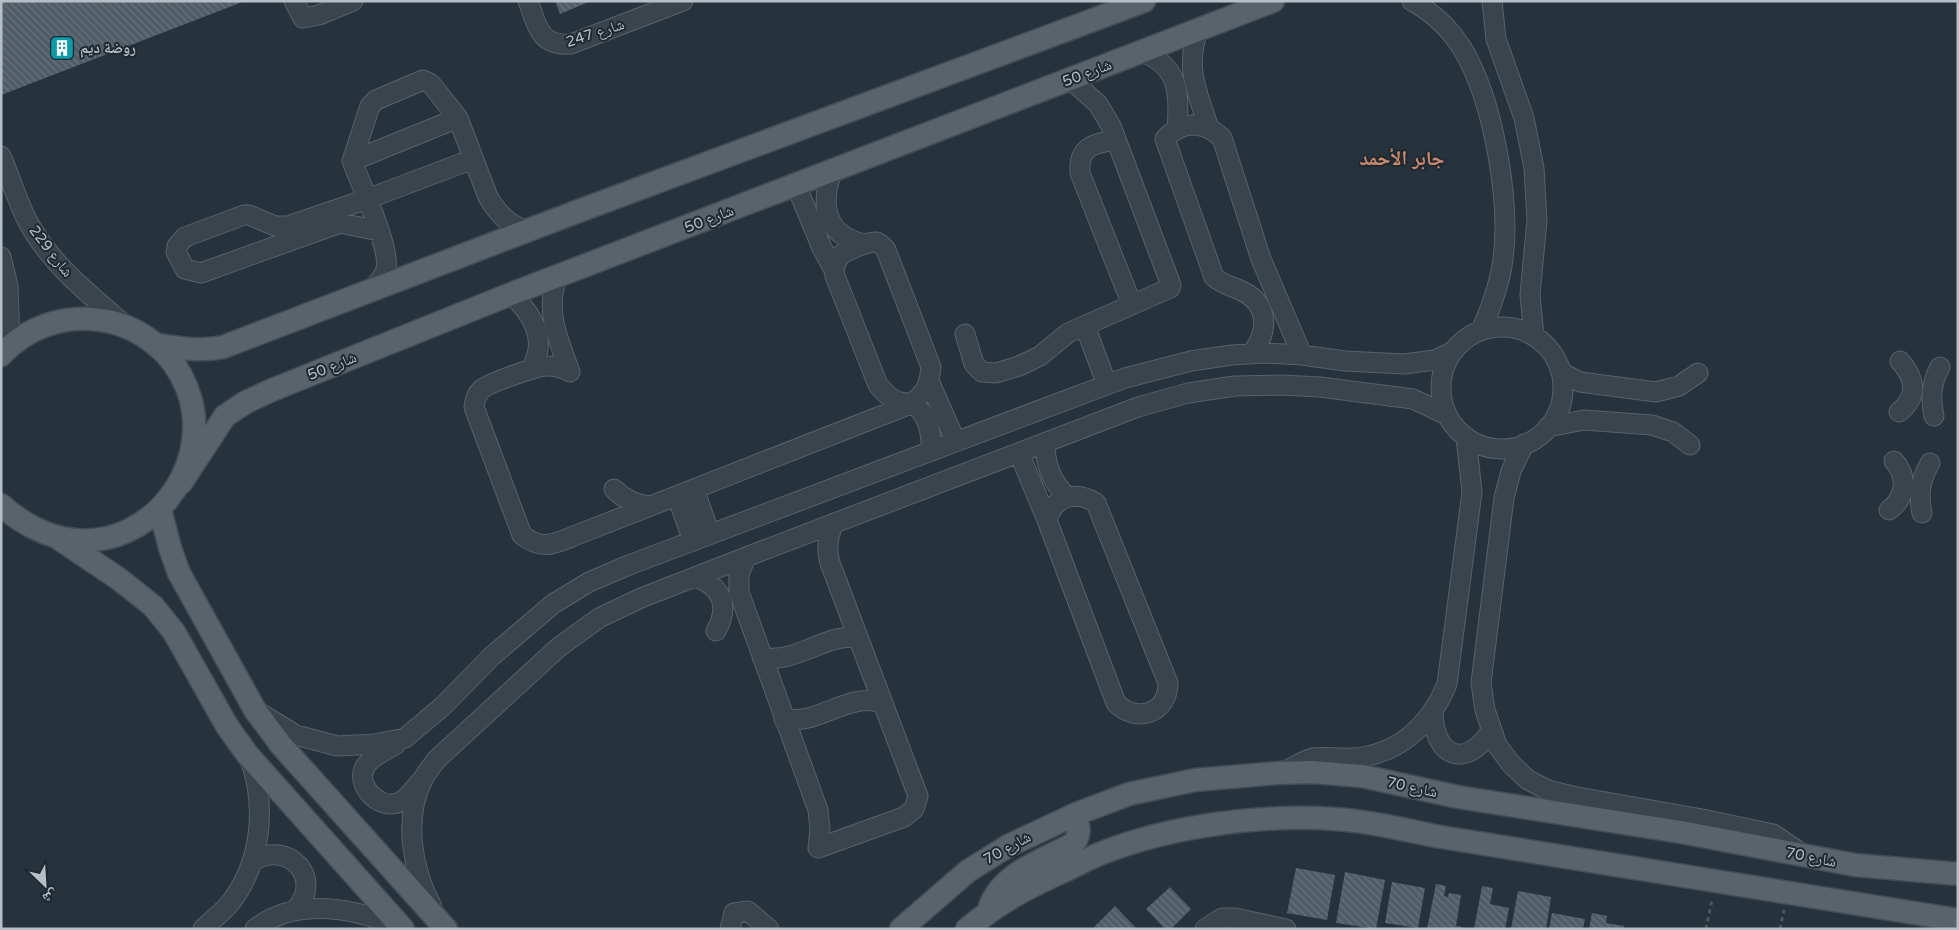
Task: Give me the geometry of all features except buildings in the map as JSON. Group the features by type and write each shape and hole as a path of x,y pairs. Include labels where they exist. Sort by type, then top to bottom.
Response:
{"main road":[{"path":"156,345 193,351 223,347 527,231 1144,1"},
{"name":"شارع 50","path":"181,483 225,416 246,402 272,390 511,294 1273,1"},
{"path":"6,350 27,333 46,324 66,319 108,320 127,327 156,345 170,358 188,391 193,409 195,428 188,466 181,483 160,509 146,521 113,536 95,540 58,538"},
{"path":"160,509 170,548 179,573 255,710 281,746 442,925"},
{"path":"6,513 58,538 119,579 152,606 174,632 227,726 248,754 403,929"},
{"name":"شارع 70","path":"901,929 968,871 1008,846 1076,814 1129,794 1195,780 1278,773 1312,772 1362,776 1458,797 1681,832 1856,865 1958,874"},
{"path":"988,911 1000,888 1010,878 1073,844 1079,830 1076,814"},
{"path":"967,929 988,911 1025,888 1102,852 1195,828 1257,819 1333,819 1382,825 1435,836 1958,920"}],"street":[{"path":"294,1 303,18 319,15 353,1"},
{"name":"شارع 247","path":"528,1 541,35 548,41 559,44 571,44 683,1"},
{"path":"1412,1 1433,9 1471,65 1488,113 1501,173 1504,230 1502,266 1494,300 1481,331"},
{"path":"1492,1 1496,39 1524,118 1534,168 1537,220 1530,295 1534,336"},
{"path":"1198,30 1191,57 1193,80 1209,128"},
{"path":"1142,52 1150,55 1165,66 1175,82 1179,101 1177,128"},
{"path":"965,334 974,364 982,372 996,373 1019,366 1040,356 1068,334 1168,290 1171,285 1116,140 1098,104 1070,79"},
{"path":"370,291 386,270 386,256 379,231 352,161 373,102 419,81 423,80 431,84 458,118 488,197 498,214 527,231"},
{"path":"352,161 458,118"},
{"path":"1252,353 1262,337 1264,319 1262,312 1259,305 1247,293 1224,285 1214,277 1165,138 1177,128 1193,124 1209,128 1222,138 1261,259 1302,355"},
{"path":"1116,140 1093,145 1083,152 1079,164 1080,173 1132,305"},
{"name":"شارع 229","path":"1,156 27,220 56,263 127,327"},
{"path":"379,231 340,223 201,274 185,269 176,252 177,246 185,237 244,215 249,215 266,224 288,226 367,199 473,159"},
{"path":"833,170 826,187 826,208 831,222 846,238 865,244"},
{"path":"796,185 822,248 834,270"},
{"path":"557,277 552,301 552,321 570,372 562,368 546,366 532,369 482,388 476,396 474,407 522,535 533,544 545,546 601,526 911,404 924,394 929,381 930,367 886,250 880,243 865,244 841,255 835,264 835,276 878,385 890,397 911,404 920,410 929,428 932,451"},
{"path":"1,257 8,286 6,350"},
{"path":"1231,287 1244,286 1255,278 1261,266 1261,259"},
{"path":"511,294 528,313 536,330 538,349 532,369"},
{"path":"1085,326 1107,385"},
{"path":"1447,415 1412,399 1281,385 1235,386 1188,393 1138,407 641,598 599,618 559,648 436,760 424,778 401,801 394,804 383,804 368,792 363,782 365,766 371,759 405,738 443,706 492,656 553,604 589,582 1125,378 1191,361 1252,353 1302,355 1345,361 1404,364 1436,360 1454,350 1470,336 1481,331 1494,328 1508,328 1522,330 1534,336 1551,353 1560,370 1562,388 1560,406 1548,427 1537,438 1509,448 1494,448 1466,438 1447,415 1441,393 1444,371 1454,350"},
{"path":"1900,361 1913,380 1912,395 1905,408 1900,412"},
{"path":"1934,416 1931,394 1935,375 1940,367"},
{"path":"1560,370 1580,382 1656,392 1679,386 1698,372"},
{"path":"929,381 956,442"},
{"path":"860,424 877,395 878,385"},
{"path":"1548,427 1584,420 1652,425 1673,432 1690,445"},
{"path":"1278,773 1313,758 1354,758 1375,754 1398,744 1417,731 1433,714 1447,684 1472,492 1466,438"},
{"path":"1045,443 1045,453 1050,472 1054,482 1066,497"},
{"path":"1524,444 1511,471 1504,498 1481,683 1484,710 1497,745 1511,764 1528,780 1548,790 1773,834 1804,855"},
{"path":"1019,453 1047,520 1116,703 1128,712 1136,714 1143,714 1157,708 1166,697 1168,683 1096,503 1082,496 1066,497 1054,506 1047,520"},
{"path":"1889,510 1895,506 1902,494 1904,480 1899,466 1894,460"},
{"path":"1922,514 1920,491 1925,472 1930,463"},
{"path":"601,526 611,506 614,489 626,499 642,506 650,506"},
{"path":"686,492 701,538"},
{"path":"746,557 739,574 739,592 818,810 820,829 818,848 904,817 914,809 918,796 827,555 828,539 834,523"},
{"path":"695,577 713,586 719,594 723,613 716,631"},
{"path":"762,657 782,658 844,637 859,639"},
{"path":"784,719 802,720 862,700 874,700 884,705"},
{"path":"255,710 296,735 337,746 375,744 405,738"},
{"path":"1433,714 1434,729 1442,746 1447,751 1461,754 1475,749 1491,731"},
{"path":"203,929 230,904 252,862 259,831 259,799 255,776 248,754"},
{"path":"424,778 415,804 412,829 413,855 418,878 442,925"},
{"path":"252,862 266,854 282,855 296,862 301,868 306,883 304,898 295,910"},
{"path":"255,929 271,918 295,910 318,908 347,911 383,920 403,929"},
{"path":"730,929 734,914 748,910 769,929"},
{"path":"1205,929 1216,921 1235,918 1286,929"}],"path":[{"path":"1706,929 1716,882"}],"place":[{"name":"روضة ديم","path":"62,48"}],"district":[{"name":"جابر الأحمد","path":"1402,159"}]}
